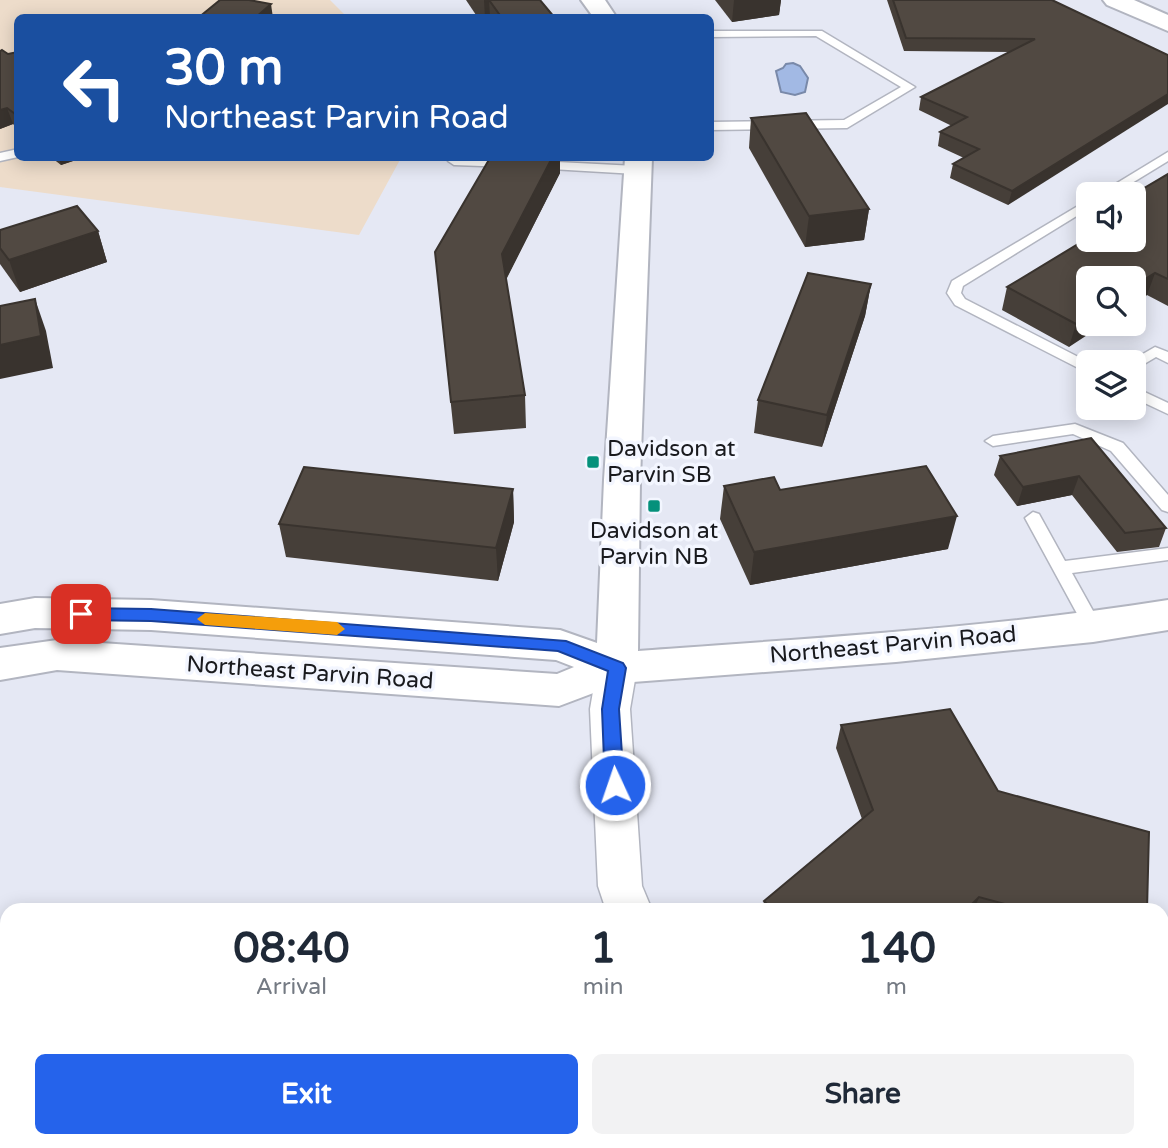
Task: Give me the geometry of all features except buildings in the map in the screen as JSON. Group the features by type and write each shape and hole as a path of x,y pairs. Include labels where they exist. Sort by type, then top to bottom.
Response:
{"main road":[{"path":"1115,0 1168,24"},
{"path":"617,668 622,480 637,164"},
{"name":"Northeast Parvin Road","path":"0,619 35,613 151,615 560,645 617,668"},
{"name":"Northeast Parvin Road","path":"0,664 57,655 559,690 617,668 895,647 1093,627 1168,615"}],"street":[{"path":"617,668 610,709 620,886 626,903"}],"lane":[{"path":"714,34 818,33 909,87 846,124 714,126"},
{"path":"1125,182 1168,156"},
{"path":"500,161 637,164"},
{"path":"1076,211 957,284 954,293 960,302 1076,362"},
{"path":"1146,357 1155,351 1168,358"},
{"path":"1146,398 1168,409"},
{"path":"993,441 1075,429 1117,447 1168,506"},
{"path":"1033,518 1093,627"},
{"path":"1060,568 1168,554"}],"shaded area":[{"path":"0,0 330,0 344,14 14,14 14,161 399,161 359,235 0,187"}],"water":[{"path":"793,63 800,66 808,78 805,92 795,95 781,92 776,71"}],"slow traffic":[{"path":"205,619 337,629"}],"place":[{"name":"Davidson at Parvin SB","path":"593,462"},
{"name":"Davidson at Parvin NB","path":"654,506"}],"route":[{"path":"81,614 151,615 560,645 617,668 610,709 615,785"}]}
